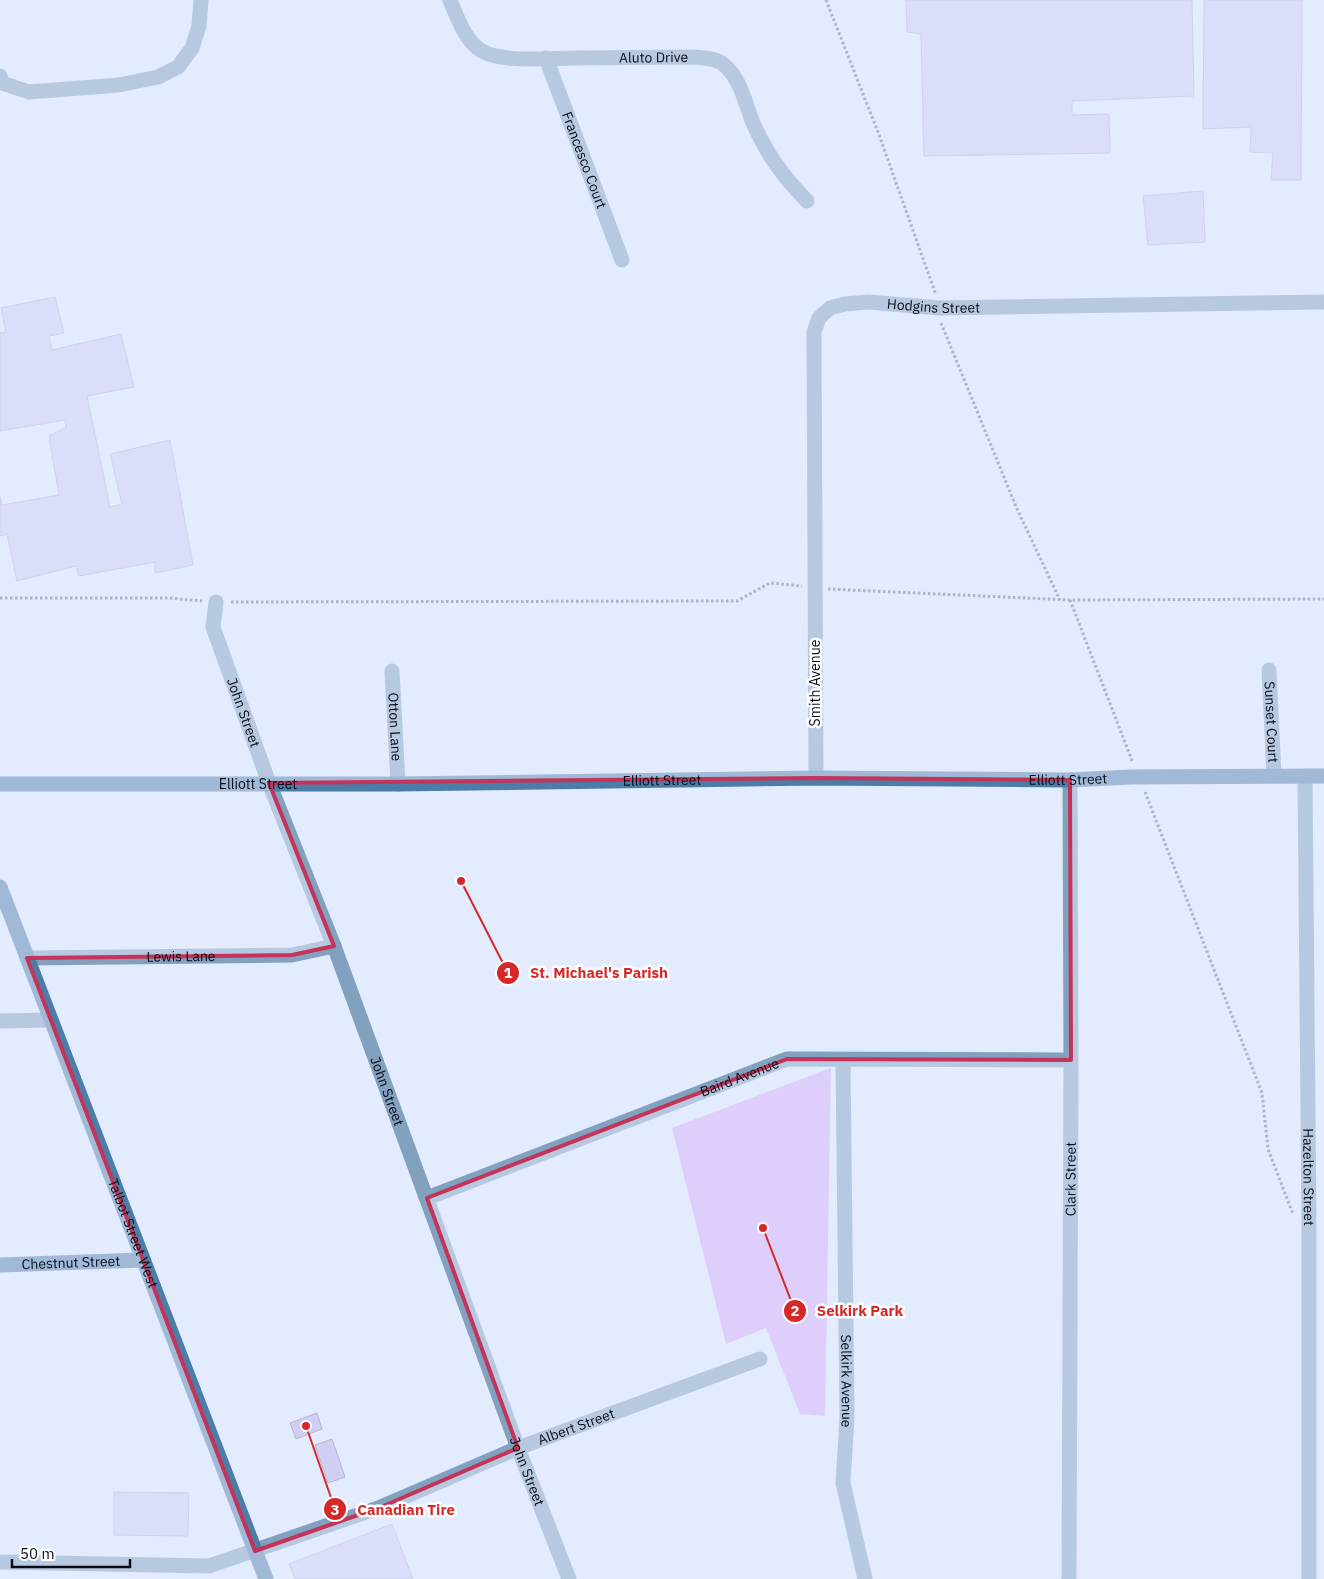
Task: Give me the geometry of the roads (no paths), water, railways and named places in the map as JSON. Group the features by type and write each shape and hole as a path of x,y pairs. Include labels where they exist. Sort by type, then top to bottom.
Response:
{"street":[{"path":"0,76 2,83 29,92 119,85 158,77 178,67 192,48 198,26 201,0"},
{"name":"Aluto Drive","path":"450,0 461,24 475,46 482,52 493,56 508,58 695,57 709,58 723,63 739,87 769,155 782,175 807,201"},
{"name":"Francesco Court","path":"546,58 622,260"},
{"name":"Hodgins Street","path":"815,588 814,332 819,318 830,308 845,304 868,302 940,308 1324,302"},
{"name":"Smith Avenue","path":"815,588 816,778"},
{"name":"John Street","path":"216,602 213,627 268,783 334,946 518,1448 569,1579"},
{"name":"Sunset Court","path":"1269,670 1274,775"},
{"name":"Otton Lane","path":"392,671 398,784"},
{"name":"Hazelton Street","path":"1305,776 1309,1224 1309,1579"},
{"name":"Elliott Street","path":"0,784 398,784 816,778 1070,780 1139,777 1324,776"},
{"name":"Clark Street","path":"1069,1579 1070,780"},
{"name":"Talbot Street West","path":"0,888 266,1579"},
{"name":"Lewis Lane","path":"27,958 292,956 334,946"},
{"path":"0,1021 50,1020"},
{"name":"Baird Avenue","path":"427,1198 787,1059 1071,1060"},
{"name":"Selkirk Avenue","path":"842,1060 848,1417 843,1483 865,1579"},
{"name":"Chestnut Street","path":"0,1265 142,1260"},
{"name":"Albert Street","path":"0,1562 209,1572 255,1551 381,1507 518,1448 760,1360"}],"place":[{"name":"St. Michael's Parish","path":"461,881"},
{"name":"Selkirk Park","path":"763,1228"},
{"name":"Canadian Tire","path":"306,1426"}]}
